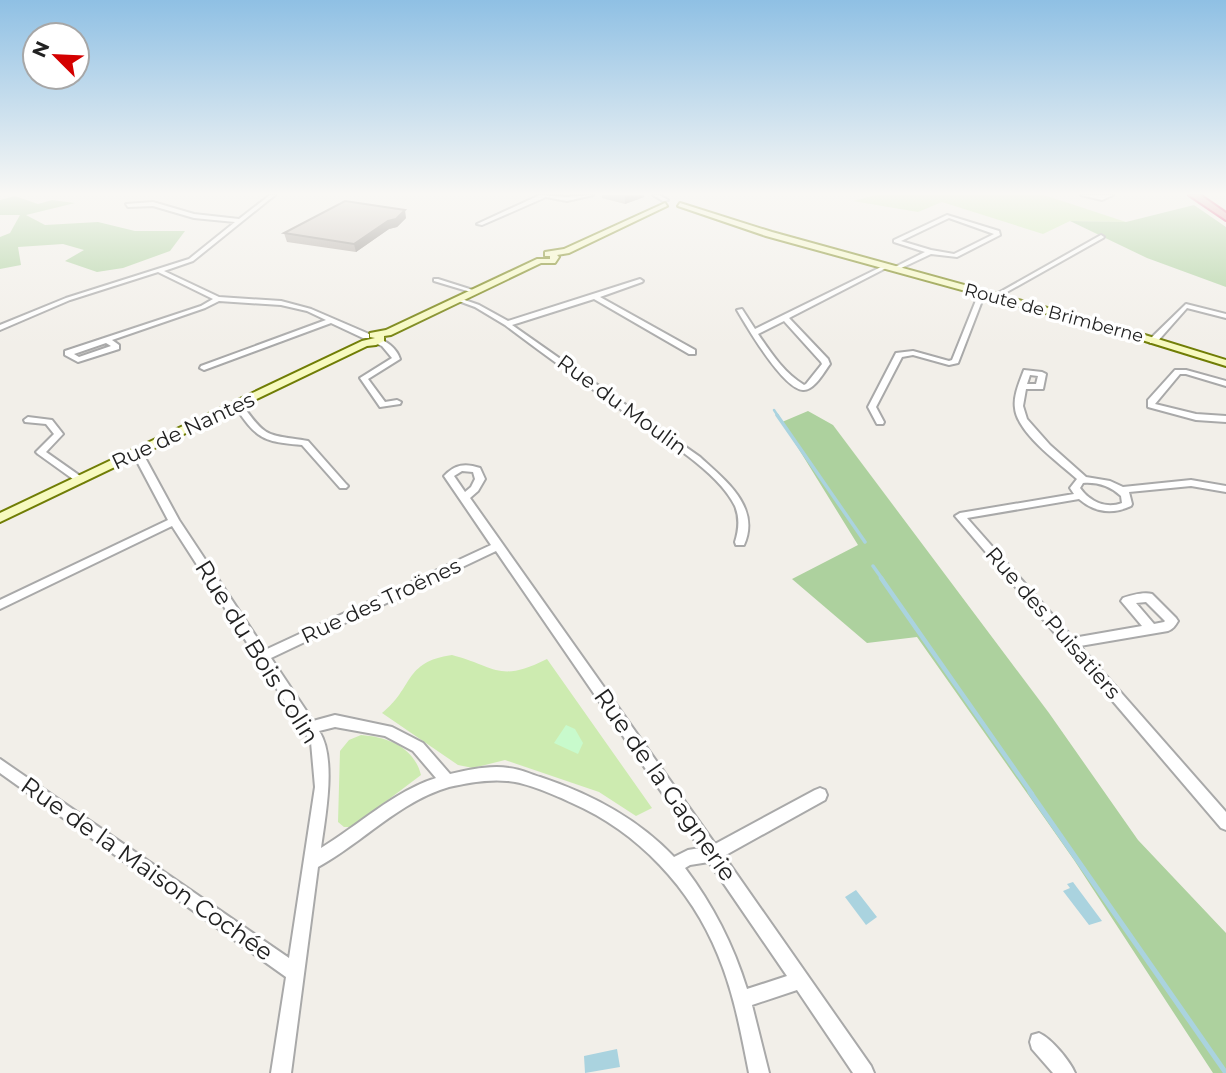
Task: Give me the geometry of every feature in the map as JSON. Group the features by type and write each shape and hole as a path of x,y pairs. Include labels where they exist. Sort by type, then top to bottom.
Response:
{"main road":[{"name":"Rue de Nantes","path":"0,518 366,340 379,339 540,261 552,261 555,259 553,255 574,245"},
{"name":"Route de Brimberne","path":"808,245 1226,363"}],"street":[{"path":"0,325 29,309 160,271 203,252 211,245"},
{"path":"909,245 955,256 977,245"},
{"path":"996,296 1087,245"},
{"path":"754,333 890,268 930,252"},
{"path":"160,271 218,299 281,303 309,310 366,340"},
{"path":"436,281 476,292"},
{"path":"507,324 640,281"},
{"path":"880,422 872,407 899,355 913,353 949,363 955,361 982,293"},
{"path":"595,297 692,352"},
{"path":"107,340 116,347 78,360 68,354 218,299"},
{"name":"Rue du Moulin","path":"459,300 477,306 507,324 697,459 724,485 745,514 746,530 740,542"},
{"path":"1153,341 1186,306 1226,316"},
{"path":"740,310 754,333 793,383 803,388 809,386 826,364 785,318"},
{"path":"204,368 330,321"},
{"path":"379,339 396,359 364,378 383,405 397,402"},
{"path":"1226,384 1178,372 1150,402 1151,405 1166,411 1226,419"},
{"path":"1023,386 1019,412 1033,433 1084,480"},
{"path":"237,405 260,436 272,440 305,443 343,486"},
{"path":"27,420 49,422 60,434 41,452 80,480"},
{"name":"Rue du Bois Colin","path":"137,452 174,521 318,741 322,787 281,1073"},
{"path":"1099,480 1122,491 1128,500 1127,504 1118,508 1094,505 1080,496 1075,488 1079,481 1099,480"},
{"path":"1122,491 1191,483 1226,489"},
{"name":"Rue des Puisatiers","path":"1080,496 960,516 1226,822"},
{"name":"Rue de la Gagnerie","path":"464,498 714,853 864,1073"},
{"path":"0,605 174,521"},
{"name":"Rue des Troënes","path":"264,656 498,546"},
{"path":"1072,643 1152,629"},
{"path":"309,728 335,720 387,731 418,747 447,781"},
{"name":"Rue de la Maison Cochée","path":"0,765 294,972"},
{"path":"312,862 337,850 419,793 447,781 507,774 559,789 612,813 674,865 712,922 743,999 759,1073"},
{"path":"674,865 688,858 714,853 820,795"},
{"path":"743,999 801,980"},
{"path":"1039,1042 1065,1073"}],"green space":[{"path":"0,245 47,245 18,247 21,265 0,269"},
{"path":"67,245 174,245 170,251 123,268 97,272 65,261 84,250"},
{"path":"1120,245 1226,245 1226,287 1147,258"},
{"path":"808,411 833,425 1049,713 1138,840 1226,933 1226,1073 1213,1073 1074,860 917,637 867,643 792,579 858,545 782,422"},
{"path":"452,655 489,668 508,671 547,659 652,808 636,816 599,792 505,760 473,768 458,765 382,713 417,670 436,658"},
{"path":"566,725 575,729 583,743 578,754 554,743"},
{"path":"361,735 381,738 398,745 412,757 421,775 352,827 344,827 338,822 340,751 349,740"}],"water":[{"path":"1073,882 1102,921 1089,925 1063,891 1070,888 1067,884"},
{"path":"856,890 877,917 866,925 845,897"},
{"path":"617,1049 620,1067 585,1073 584,1056"}],"waterway":[{"path":"774,410 778,416"},
{"path":"777,415 865,542"},
{"path":"873,566 883,580"},
{"path":"881,578 1032,794"},
{"path":"1030,792 1226,1073"}]}
